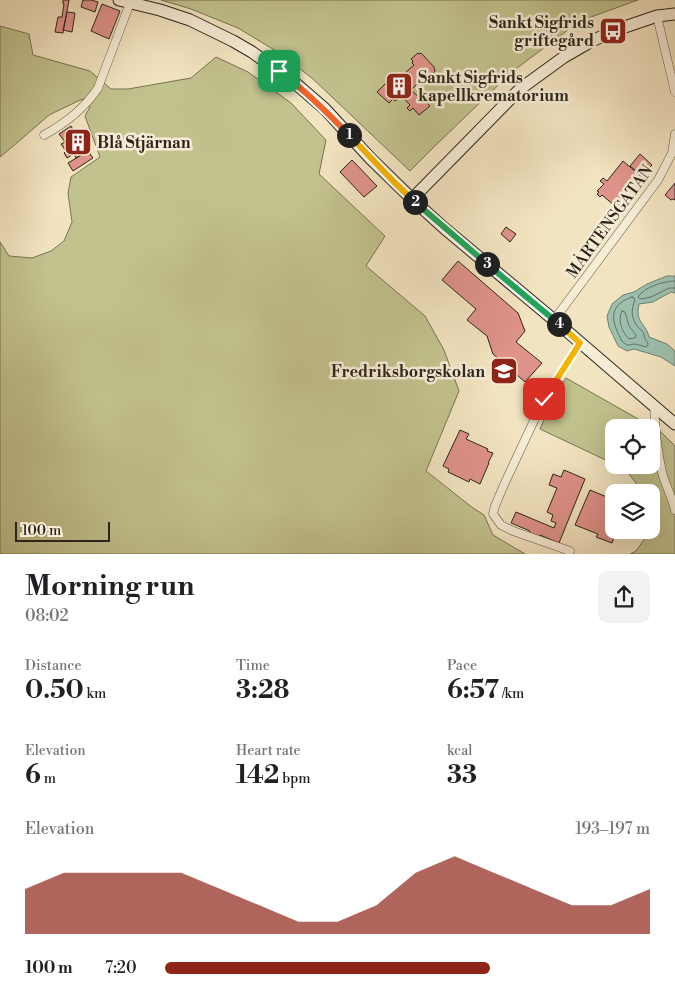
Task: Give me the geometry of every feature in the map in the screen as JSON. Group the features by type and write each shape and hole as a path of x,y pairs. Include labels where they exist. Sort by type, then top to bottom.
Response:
{"street":[{"path":"118,0 160,10 190,20 252,52 295,83 325,109 370,158 450,234 675,424"},
{"path":"44,135 70,119 90,100 98,88 130,3"},
{"path":"412,199 520,89 564,57 590,42 625,26 657,16 675,14"},
{"path":"657,16 675,92"},
{"name":"MÅRTENSGATAN","path":"554,320 658,180 672,153 675,134"},
{"path":"570,552 513,531 502,525 493,514 503,487 544,399 580,343"},
{"path":"654,406 655,434 662,474 675,510"}],"green space":[{"path":"161,0 638,0 580,21 513,71 410,171 313,79 281,54 238,28 191,9"},
{"path":"0,26 29,34 33,55 90,71 111,89 128,89 191,78 216,57 248,72 291,103 326,140 319,174 385,236 366,266 425,316 444,350 459,391 426,471 484,515 493,535 525,554 0,554 0,242 9,256 32,258 51,251 64,241 72,222 68,193 71,177 100,157 85,116 90,107 85,99 49,115 0,157"},
{"path":"566,378 638,419 605,419 605,460 540,429 552,402"},
{"path":"660,431 675,446 675,554 630,554 636,551 644,539 660,539 660,484 637,484 629,474 660,474"}],"water":[{"path":"667,276 675,276 675,293 671,292 653,302 639,304 638,315 649,337 667,344 675,351 675,366 661,357 634,349 627,351 618,346 609,327 607,316 612,304 623,295 634,292 647,284"}],"building":[{"path":"63,0 69,0 63,33 55,32 58,17 62,17"},
{"path":"83,0 98,2 95,12 81,7"},
{"path":"102,4 120,11 109,39 91,31"},
{"path":"67,12 75,13 72,32 63,30"},
{"name":"Sankt Sigfrids kapellkrematorium","path":"418,53 421,53 434,67 435,71 431,76 425,76 408,93 412,91 430,106 419,115 413,108 410,111 407,108 410,105 399,93 400,97 395,101 393,99 389,103 377,92 392,77 396,81 414,65 411,59"},
{"name":"Blå Stjärnan","path":"71,126 76,135 82,131 91,143 85,146 88,150 76,158 75,153 67,158 64,153 66,151 61,144 65,142 59,134"},
{"path":"88,151 93,158 73,171 68,163"},
{"path":"640,154 652,165 642,176 630,166"},
{"path":"352,160 377,186 364,197 340,172"},
{"path":"623,161 642,177 627,194 623,190 619,194 630,203 622,212 602,195 600,197 597,191 604,184 600,181 603,178 607,181"},
{"path":"675,183 675,200 671,200 665,195"},
{"path":"506,227 516,234 510,242 501,234"},
{"path":"458,261 518,313 525,331 516,342 542,363 525,382 493,354 487,336 467,320 476,309 442,280"},
{"path":"460,430 469,434 466,439 493,453 480,484 470,479 469,482 448,472 449,469 443,466"},
{"path":"564,470 585,479 559,543 540,535 539,538 529,534 530,531 511,523 516,512 554,528 556,523 551,521 553,515 547,512 557,488 549,485 553,474 561,477"},
{"path":"590,490 605,496 605,539 614,539 612,543 596,537 598,534 575,525"}],"place":[{"name":"Sankt Sigfrids griftegård","path":"613,31"},
{"name":"Sankt Sigfrids kapellkrematorium","path":"399,86"},
{"name":"Blå Stjärnan","path":"78,142"},
{"name":"Fredriksborgskolan","path":"504,371"}],"route":[{"path":"279,71 325,109 370,158 444,228 580,343 544,399"}]}
